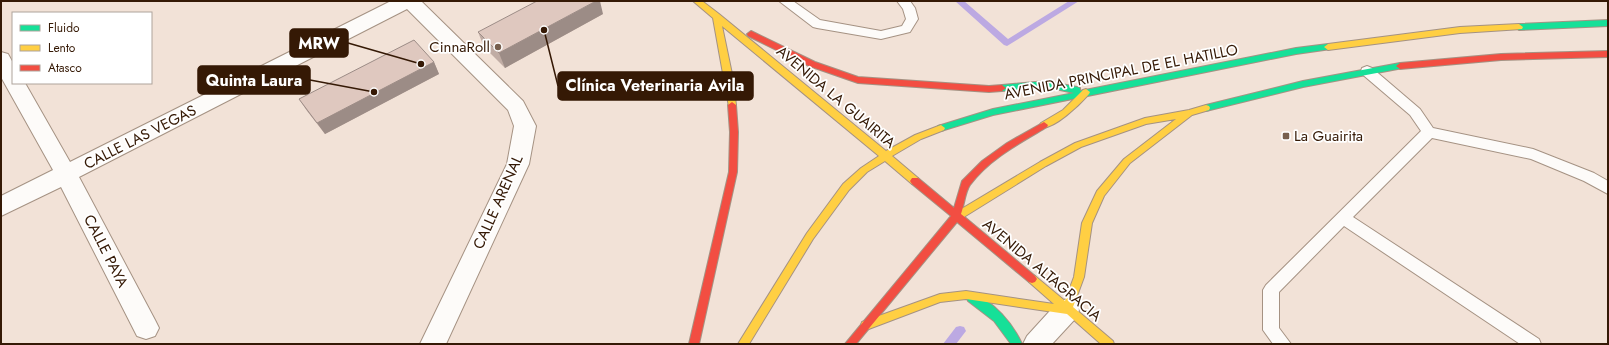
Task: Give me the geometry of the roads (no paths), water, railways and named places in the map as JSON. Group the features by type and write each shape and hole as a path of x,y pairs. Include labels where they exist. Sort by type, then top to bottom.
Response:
{"main road":[{"name":"AVENIDA LA GUAIRITA","path":"697,1 885,156 956,217"},
{"path":"716,16 812,64 858,80 988,89 1046,84 1086,92"},
{"path":"694,344 733,172 735,144 731,84 716,16"},
{"name":"AVENIDA PRINCIPAL DE EL HATILLO","path":"743,344 810,236 846,187 864,170 885,156 918,137 955,123 994,112 1086,92 1296,51 1460,30 1608,23"},
{"path":"850,344 956,217 1043,164 1078,145 1145,121 1189,113 1252,94 1367,70 1421,63 1501,57 1608,54"},
{"path":"956,217 965,184 985,163 1066,112 1086,92"},
{"path":"866,325 940,298 966,295 1067,310 1079,277 1087,223 1100,194 1127,161 1189,113"},
{"name":"AVENIDA ALTAGRACIA","path":"956,217 1109,344"},
{"path":"966,295 990,309 1010,328 1017,344"}],"street":[{"name":"CALLE LAS VEGAS","path":"1,207 408,1"},
{"name":"CALLE ARENAL","path":"408,1 516,106 525,126 518,164 433,344"},
{"path":"1,59 12,78"},
{"name":"CALLE PAYA","path":"15,84 66,174 146,328"},
{"path":"1036,344 1067,310"}],"lane":[{"path":"785,1 817,24 881,35 906,29 912,19 909,8 903,1"},
{"path":"1367,70 1415,112 1430,132 1533,154 1589,177 1608,188"},
{"path":"1283,344 1271,330 1271,290 1430,132"},
{"path":"1344,218 1533,344"}],"waterway":[{"path":"959,1 1007,43 1075,1"},
{"path":"949,344 960,331"}],"place":[{"name":"Clínica Veterinaria Avila","path":"544,30"},
{"name":"CinnaRoll","path":"498,47"},
{"name":"MRW","path":"421,64"},
{"name":"Quinta Laura","path":"374,92"},
{"name":"La Guairita","path":"1286,136"}]}
